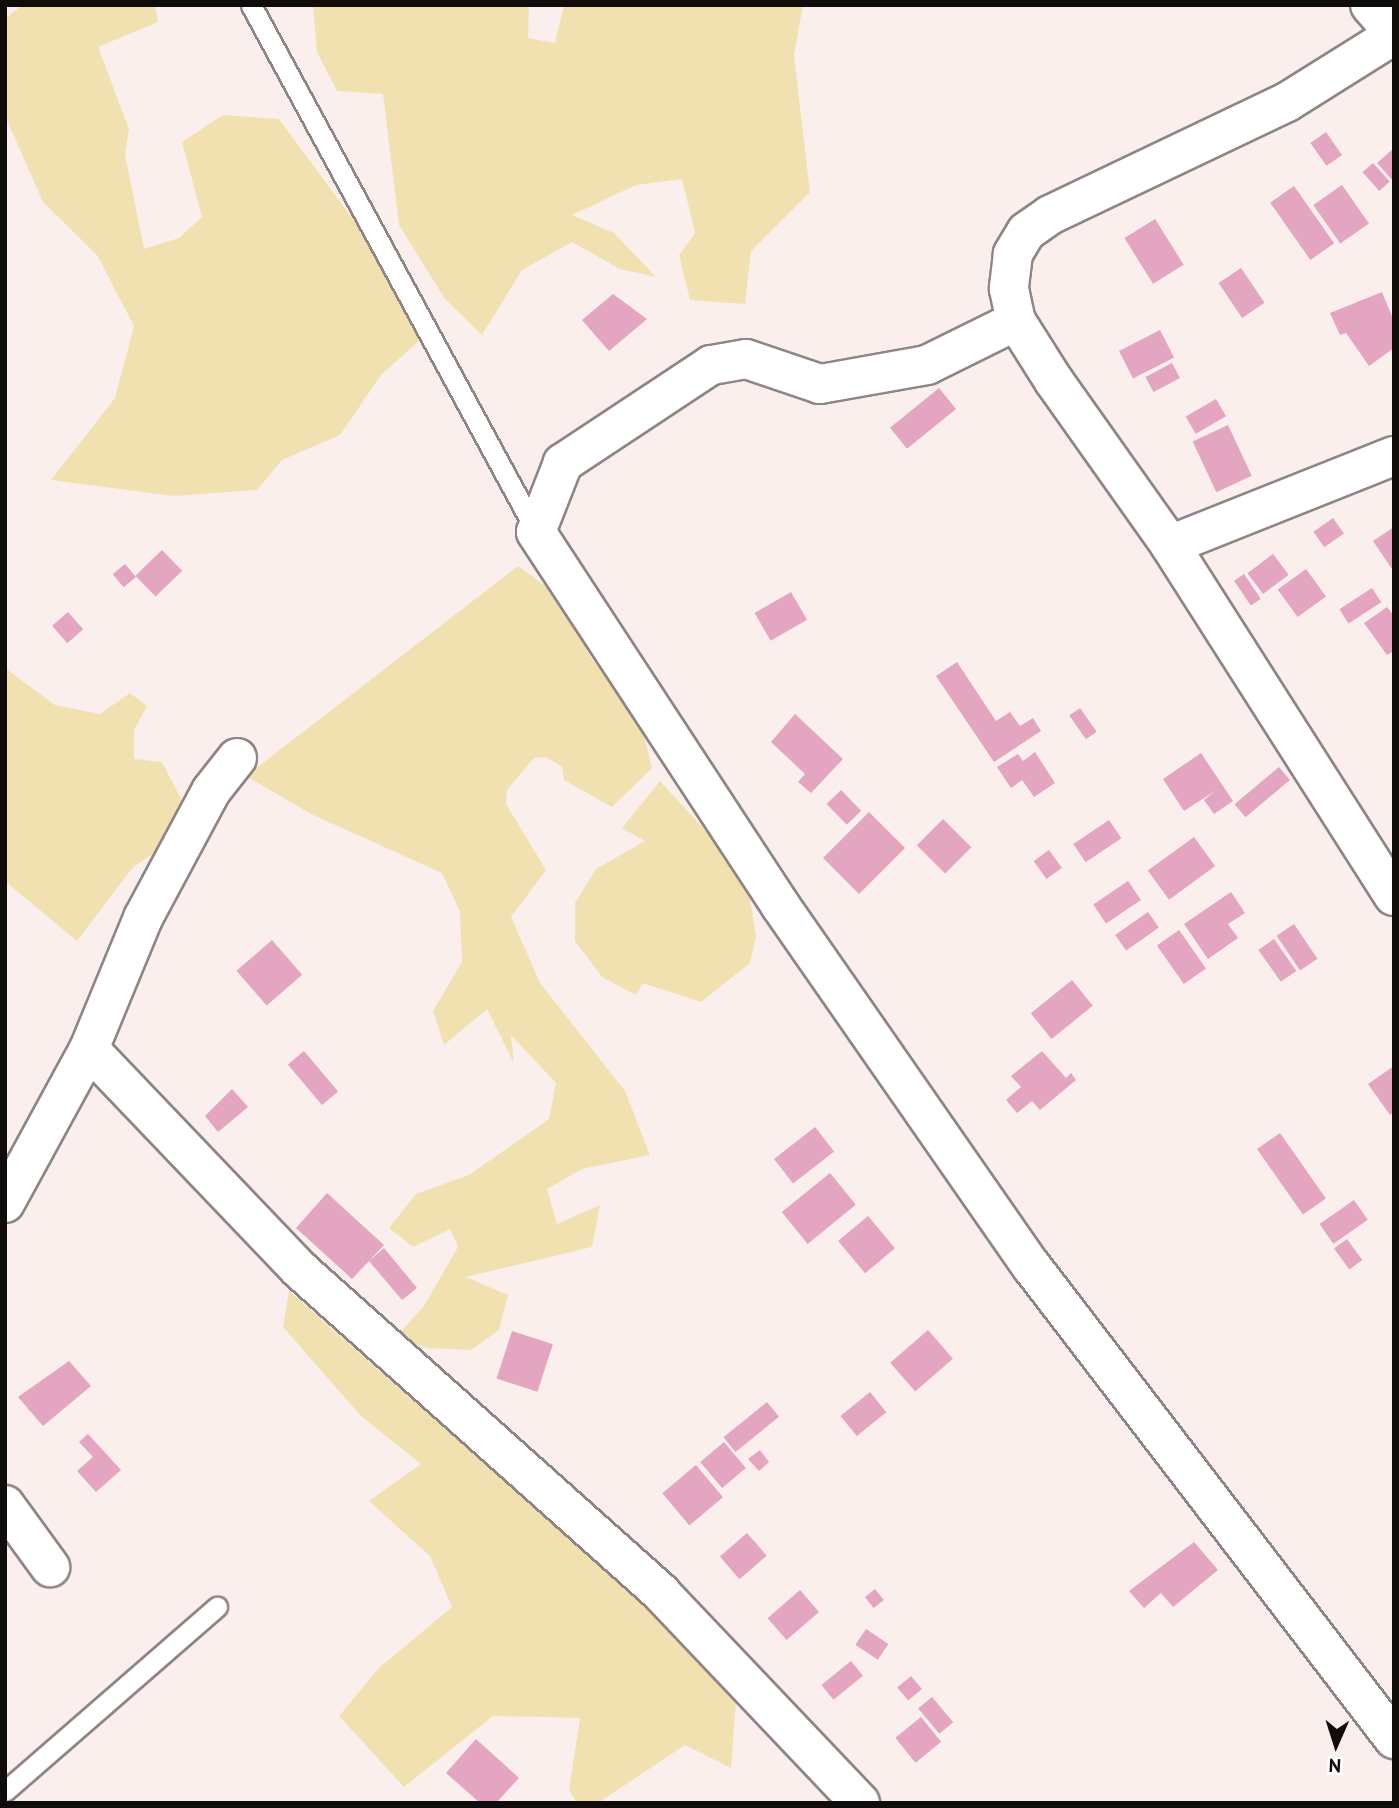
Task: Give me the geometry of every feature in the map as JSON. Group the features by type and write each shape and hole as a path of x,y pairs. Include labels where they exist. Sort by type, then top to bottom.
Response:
{"street":[{"path":"1370,5 1394,34 1287,102 1118,178 1026,232 1013,254 1009,289 1016,321 1382,853 1394,896"},
{"path":"1016,321 927,365 820,384 746,359 712,365 563,463 536,532 780,905 1032,1267 1394,1739"},
{"path":"1170,545 1394,456"},
{"path":"5,1203 89,1049 143,918 211,791 237,758"},
{"path":"89,1049 299,1269 661,1593 860,1803"},
{"path":"5,1506 50,1567"}],"lane":[{"path":"251,5 536,532"},
{"path":"5,1791 217,1606"}],"shaded area":[{"path":"22,5 155,5 158,22 98,47 129,129 125,155 144,249 179,238 202,217 182,142 223,115 279,119 360,229 422,338 381,375 340,435 282,460 257,490 174,496 51,480 115,398 134,326 97,255 43,202 5,116 5,19"},
{"path":"313,5 529,5 528,38 555,43 564,5 803,5 794,55 810,192 751,251 745,304 690,300 679,255 695,233 682,179 636,185 572,215 614,233 656,277 620,269 572,242 522,270 482,335 445,299 399,225 383,94 337,91 317,52"},
{"path":"518,566 558,595 591,658 638,712 652,768 612,807 564,780 562,767 546,757 534,758 507,790 506,804 546,870 511,917 540,983 625,1091 650,1155 582,1169 547,1189 557,1224 600,1205 592,1247 466,1277 508,1295 499,1330 471,1350 428,1348 395,1338 424,1306 458,1247 450,1229 413,1247 389,1228 416,1194 469,1175 549,1119 556,1083 511,1035 514,1063 487,1009 444,1045 433,1011 462,962 460,912 442,873 313,815 246,776"},
{"path":"5,668 55,705 100,714 130,693 147,706 134,730 134,759 162,762 193,822 177,853 157,851 133,867 77,941 5,881"},
{"path":"660,781 746,875 756,936 750,963 701,1002 643,983 636,995 602,977 575,941 575,903 596,869 645,841 622,828"},
{"path":"289,1291 737,1687 731,1768 685,1745 598,1803 577,1803 569,1790 580,1718 493,1716 404,1787 339,1716 379,1668 452,1607 430,1556 369,1501 421,1464 360,1415 283,1327"}],"building":[{"path":"1326,132 1342,155 1326,166 1310,143"},
{"path":"1394,148 1394,182 1377,163"},
{"path":"1373,163 1390,182 1379,191 1363,172"},
{"path":"1342,185 1369,224 1340,244 1313,205"},
{"path":"1294,186 1334,243 1310,260 1270,203"},
{"path":"1155,219 1184,265 1153,284 1124,238"},
{"path":"1241,268 1264,303 1242,318 1219,283"},
{"path":"1382,292 1394,321 1394,348 1369,366 1346,333 1340,335 1330,313"},
{"path":"613,294 647,319 609,351 582,320"},
{"path":"1160,330 1174,358 1133,379 1119,351"},
{"path":"1172,363 1180,378 1153,392 1146,377"},
{"path":"939,388 956,409 907,449 890,428"},
{"path":"1216,399 1226,416 1196,434 1186,416"},
{"path":"1228,425 1252,476 1216,492 1193,441"},
{"path":"1333,518 1344,534 1324,547 1313,532"},
{"path":"1394,527 1394,572 1373,541"},
{"path":"162,550 182,571 156,597 135,576"},
{"path":"1273,554 1289,575 1263,594 1247,573"},
{"path":"125,564 136,577 124,587 113,574"},
{"path":"1306,569 1326,597 1298,617 1278,590"},
{"path":"1244,574 1261,599 1251,606 1234,581"},
{"path":"1372,588 1381,602 1349,623 1339,609"},
{"path":"791,592 807,620 771,641 755,613"},
{"path":"1387,607 1394,616 1394,651 1387,655 1364,623"},
{"path":"68,612 83,629 67,643 52,626"},
{"path":"957,662 996,721 1010,712 1020,726 1033,718 1041,731 994,762 936,676"},
{"path":"1080,708 1097,732 1086,739 1069,715"},
{"path":"795,714 843,759 811,793 798,782 805,774 771,742"},
{"path":"1035,752 1055,783 1034,797 1022,780 1011,788 997,767 1018,754 1023,761"},
{"path":"1201,753 1233,801 1214,814 1204,800 1215,791 1184,811 1163,779"},
{"path":"1279,767 1290,780 1245,817 1235,804"},
{"path":"841,790 861,811 847,825 827,804"},
{"path":"869,812 905,848 859,894 823,858"},
{"path":"943,819 971,847 945,873 917,845"},
{"path":"1109,820 1121,838 1086,862 1073,844"},
{"path":"1194,837 1215,866 1169,900 1148,871"},
{"path":"1049,850 1062,868 1047,879 1034,861"},
{"path":"1128,881 1141,900 1106,924 1093,904"},
{"path":"1231,892 1245,913 1228,924 1238,938 1208,959 1184,924"},
{"path":"1148,912 1159,928 1126,951 1115,935"},
{"path":"1294,924 1317,959 1300,971 1277,936"},
{"path":"1179,930 1206,969 1184,984 1157,945"},
{"path":"1274,939 1296,971 1281,982 1258,950"},
{"path":"272,940 302,975 267,1006 237,971"},
{"path":"1072,980 1093,1006 1052,1039 1031,1013"},
{"path":"304,1051 338,1092 322,1105 288,1064"},
{"path":"1042,1051 1066,1078 1071,1073 1076,1080 1040,1110 1032,1101 1017,1113 1006,1100 1021,1087 1011,1076"},
{"path":"1394,1066 1394,1112 1390,1115 1368,1084"},
{"path":"232,1089 248,1107 218,1132 205,1116"},
{"path":"815,1127 834,1151 793,1183 774,1159"},
{"path":"1280,1133 1326,1199 1303,1215 1257,1149"},
{"path":"830,1173 856,1205 808,1244 782,1212"},
{"path":"327,1193 384,1245 352,1279 296,1228"},
{"path":"1354,1200 1368,1220 1333,1244 1320,1224"},
{"path":"868,1216 895,1248 865,1273 838,1241"},
{"path":"1347,1239 1362,1260 1349,1269 1334,1248"},
{"path":"384,1248 417,1288 402,1300 369,1261"},
{"path":"928,1330 953,1359 915,1391 890,1363"},
{"path":"512,1331 553,1344 537,1392 497,1379"},
{"path":"69,1361 91,1386 43,1426 18,1397"},
{"path":"870,1392 886,1412 857,1436 840,1416"},
{"path":"767,1402 779,1417 735,1452 723,1437"},
{"path":"88,1434 121,1470 96,1492 77,1471 93,1457 79,1442"},
{"path":"724,1442 746,1468 722,1488 700,1462"},
{"path":"760,1450 769,1462 759,1471 748,1459"},
{"path":"696,1465 723,1497 689,1525 662,1493"},
{"path":"747,1533 767,1556 740,1579 720,1557"},
{"path":"1194,1542 1218,1570 1173,1607 1161,1593 1144,1608 1129,1591"},
{"path":"875,1589 884,1600 874,1608 865,1597"},
{"path":"800,1590 819,1612 787,1640 768,1618"},
{"path":"866,1629 888,1644 878,1660 855,1645"},
{"path":"851,1661 863,1676 833,1700 821,1685"},
{"path":"911,1676 922,1689 908,1701 897,1688"},
{"path":"932,1697 953,1722 939,1734 918,1709"},
{"path":"921,1717 941,1742 915,1763 895,1738"},
{"path":"476,1739 519,1778 496,1803 480,1803 446,1773"}]}
